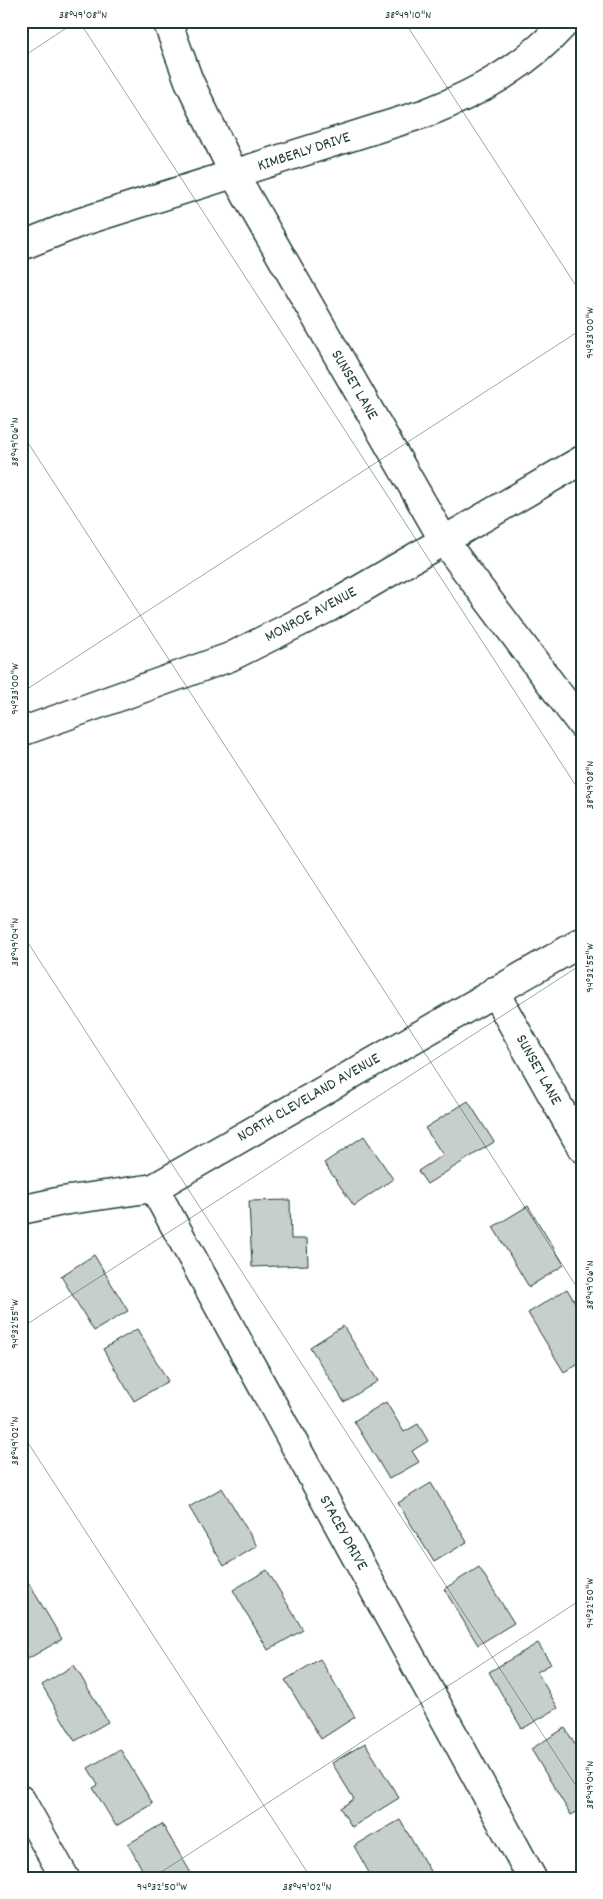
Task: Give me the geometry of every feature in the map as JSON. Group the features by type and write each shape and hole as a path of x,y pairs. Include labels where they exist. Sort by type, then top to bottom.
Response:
{"street":[{"name":"SUNSET LANE","path":"167,21 189,81 234,174 444,541 582,725"},
{"name":"KIMBERLY DRIVE","path":"21,246 81,222 426,113 469,96 513,70 554,35 567,21"},
{"name":"MONROE AVENUE","path":"21,732 230,657 328,608 582,460"},
{"name":"NORTH CLEVELAND AVENUE","path":"21,1210 62,1201 154,1188 582,942"},
{"name":"SUNSET LANE","path":"494,991 582,1148"},
{"name":"STACEY DRIVE","path":"154,1188 532,1878"},
{"path":"21,1800 65,1878"}],"building":[{"path":"468,1101 494,1142 427,1184 418,1171 443,1155 425,1128"},
{"path":"364,1136 393,1179 354,1206 324,1163"},
{"path":"290,1200 291,1239 307,1239 308,1265 252,1267 249,1201"},
{"path":"528,1206 564,1265 529,1287 493,1227"},
{"path":"94,1255 128,1311 94,1331 61,1276"},
{"path":"567,1289 582,1314 582,1361 564,1372 528,1313"},
{"path":"343,1326 378,1381 344,1402 310,1347"},
{"path":"137,1329 168,1381 134,1401 103,1349"},
{"path":"386,1402 404,1432 418,1424 428,1441 412,1451 419,1462 389,1479 354,1421"},
{"path":"582,1405 582,1419 576,1408"},
{"path":"431,1483 467,1542 434,1562 398,1503"},
{"path":"222,1488 257,1546 224,1566 189,1507"},
{"path":"479,1567 514,1623 478,1645 444,1589"},
{"path":"267,1570 303,1630 268,1650 233,1590"},
{"path":"28,1582 62,1639 26,1660 21,1651 21,1586"},
{"path":"538,1643 551,1664 537,1672 558,1708 522,1729 489,1672"},
{"path":"320,1659 355,1717 321,1739 285,1680"},
{"path":"74,1665 108,1722 75,1741 42,1685"},
{"path":"565,1728 582,1756 582,1809 571,1815 531,1749"},
{"path":"365,1743 399,1798 352,1827 340,1808 354,1799 332,1763"},
{"path":"120,1749 153,1804 116,1826 93,1788 98,1785 88,1768"},
{"path":"400,1820 434,1878 372,1878 354,1846"},
{"path":"162,1824 194,1878 147,1878 128,1844"}]}
